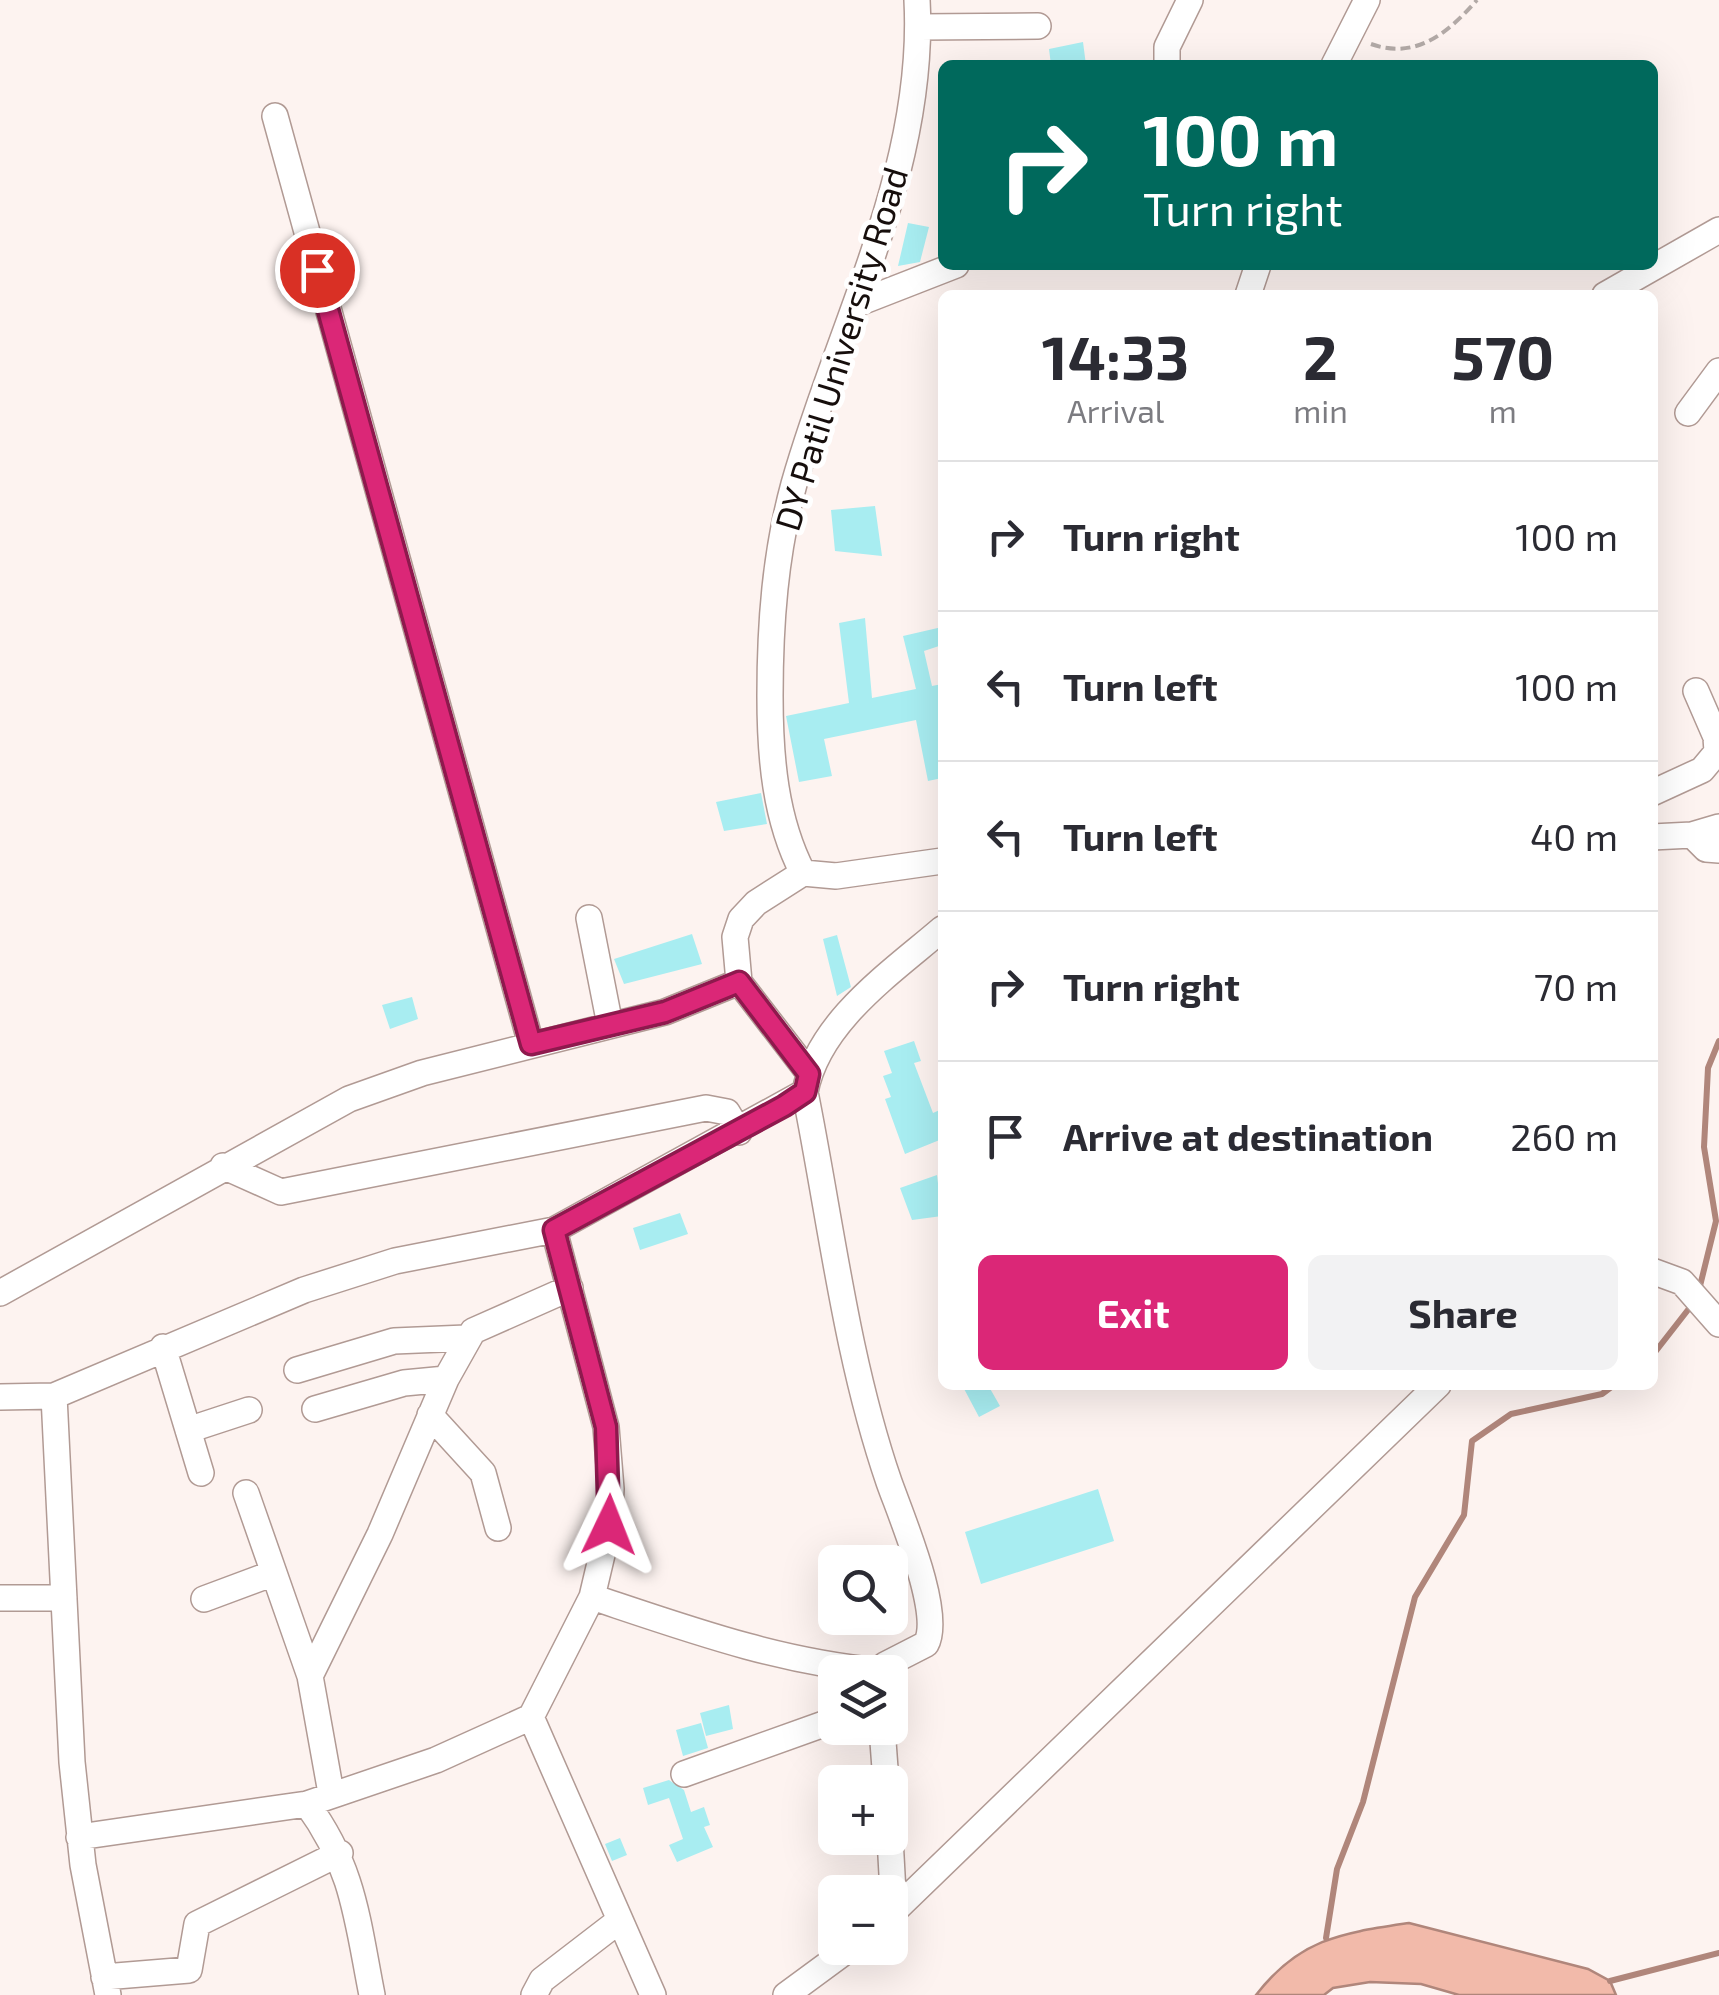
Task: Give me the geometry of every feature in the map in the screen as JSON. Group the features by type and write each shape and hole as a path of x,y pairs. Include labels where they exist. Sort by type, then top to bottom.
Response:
{"street":[{"name":"DY Patil University Road","path":"803,873 788,843 778,804 770,730 776,564 794,484 910,132 917,0"},
{"path":"1167,60 1168,47 1190,0"},
{"path":"1336,60 1367,0"},
{"path":"918,27 1038,26"},
{"path":"275,116 531,1044"},
{"path":"1658,264 1719,230"},
{"path":"856,304 943,270"},
{"path":"1613,290 1648,270"},
{"path":"1688,413 1719,371"},
{"path":"1658,790 1702,770 1717,752 1716,737 1696,691"},
{"path":"1658,838 1692,835 1719,827"},
{"path":"1692,835 1706,849 1719,850"},
{"path":"908,1655 926,1644 931,1626 916,1560 864,1410 807,1083 739,982 735,937 741,920 756,903 803,873 836,876 938,862"},
{"path":"589,918 610,1024"},
{"path":"0,1397 54,1396 259,1305 396,1261 554,1230 739,1132 807,1083 865,995 938,931"},
{"path":"0,1293 223,1166 387,1084 665,1012 739,982"},
{"path":"223,1166 281,1192 706,1108 727,1112 739,1132"},
{"path":"80,1837 307,1804 436,1760 531,1717 592,1598 609,1525 610,1458 554,1230"},
{"path":"1658,1273 1682,1282 1719,1324"},
{"path":"310,1676 380,1534 466,1338 480,1327 570,1288"},
{"path":"297,1370 394,1341 466,1338"},
{"path":"163,1348 201,1474"},
{"path":"316,1409 404,1384 446,1379"},
{"path":"908,1898 1433,1390"},
{"path":"54,1396 80,1837 106,1986 190,1970 196,1924 340,1853"},
{"path":"188,1430 249,1410"},
{"path":"430,1415 484,1474 498,1528"},
{"path":"246,1493 310,1676 332,1793"},
{"path":"204,1599 274,1573"},
{"path":"0,1598 64,1598"},
{"path":"592,1598 758,1652 818,1665"},
{"path":"531,1717 653,1995"},
{"path":"684,1774 818,1726"},
{"path":"307,1804 340,1853 348,1873 372,1995"},
{"path":"534,1995 542,1980 620,1920"},
{"path":"786,1995 827,1965"}],"path":[{"path":"1348,35 1391,51 1415,49 1436,38 1477,0"}],"shaded area":[{"path":"1409,1923 1588,1969 1610,1981 1616,1995 1459,1995 1421,1984 1370,1982 1333,1988 1324,1995 1256,1995 1289,1961 1324,1941"}],"building":[{"path":"1083,42 1085,60 1050,60 1049,49"},
{"path":"908,223 929,227 920,262 898,266"},
{"path":"875,506 882,556 835,551 831,510"},
{"path":"865,618 872,698 916,689 903,636 938,628 938,646 924,651 932,686 938,685 938,779 928,781 916,720 824,739 832,776 799,782 786,716 849,703 839,623"},
{"path":"761,793 767,824 724,831 716,802"},
{"path":"692,934 702,964 624,984 614,959"},
{"path":"837,935 851,987 837,996 823,939"},
{"path":"412,997 418,1019 390,1029 382,1005"},
{"path":"914,1041 921,1061 914,1063 933,1113 938,1111 938,1141 905,1154 885,1099 891,1097 883,1076 892,1073 884,1051"},
{"path":"937,1175 938,1217 912,1220 900,1188"},
{"path":"680,1213 688,1234 640,1250 633,1228"},
{"path":"965,1390 991,1390 1000,1406 979,1417"},
{"path":"1098,1489 1114,1541 981,1584 965,1532"},
{"path":"729,1705 733,1729 706,1736 700,1713"},
{"path":"701,1723 708,1748 683,1756 676,1730"},
{"path":"669,1780 684,1790 691,1812 704,1807 710,1825 704,1827 713,1847 677,1862 669,1845 683,1839 669,1798 648,1805 643,1788"},
{"path":"620,1838 627,1855 612,1861 605,1844"}],"waterway":[{"path":"1699,1290 1716,1221 1704,1147 1708,1068 1719,1041"},
{"path":"1658,1348 1691,1306"},
{"path":"1326,1938 1337,1869 1363,1802 1415,1597 1464,1515 1472,1441 1511,1414 1607,1390"},
{"path":"1610,1981 1719,1953"}],"route":[{"path":"317,270 531,1044 665,1012 739,982 809,1074 805,1092 784,1106 554,1230 606,1427 611,1489 609,1525"}]}
